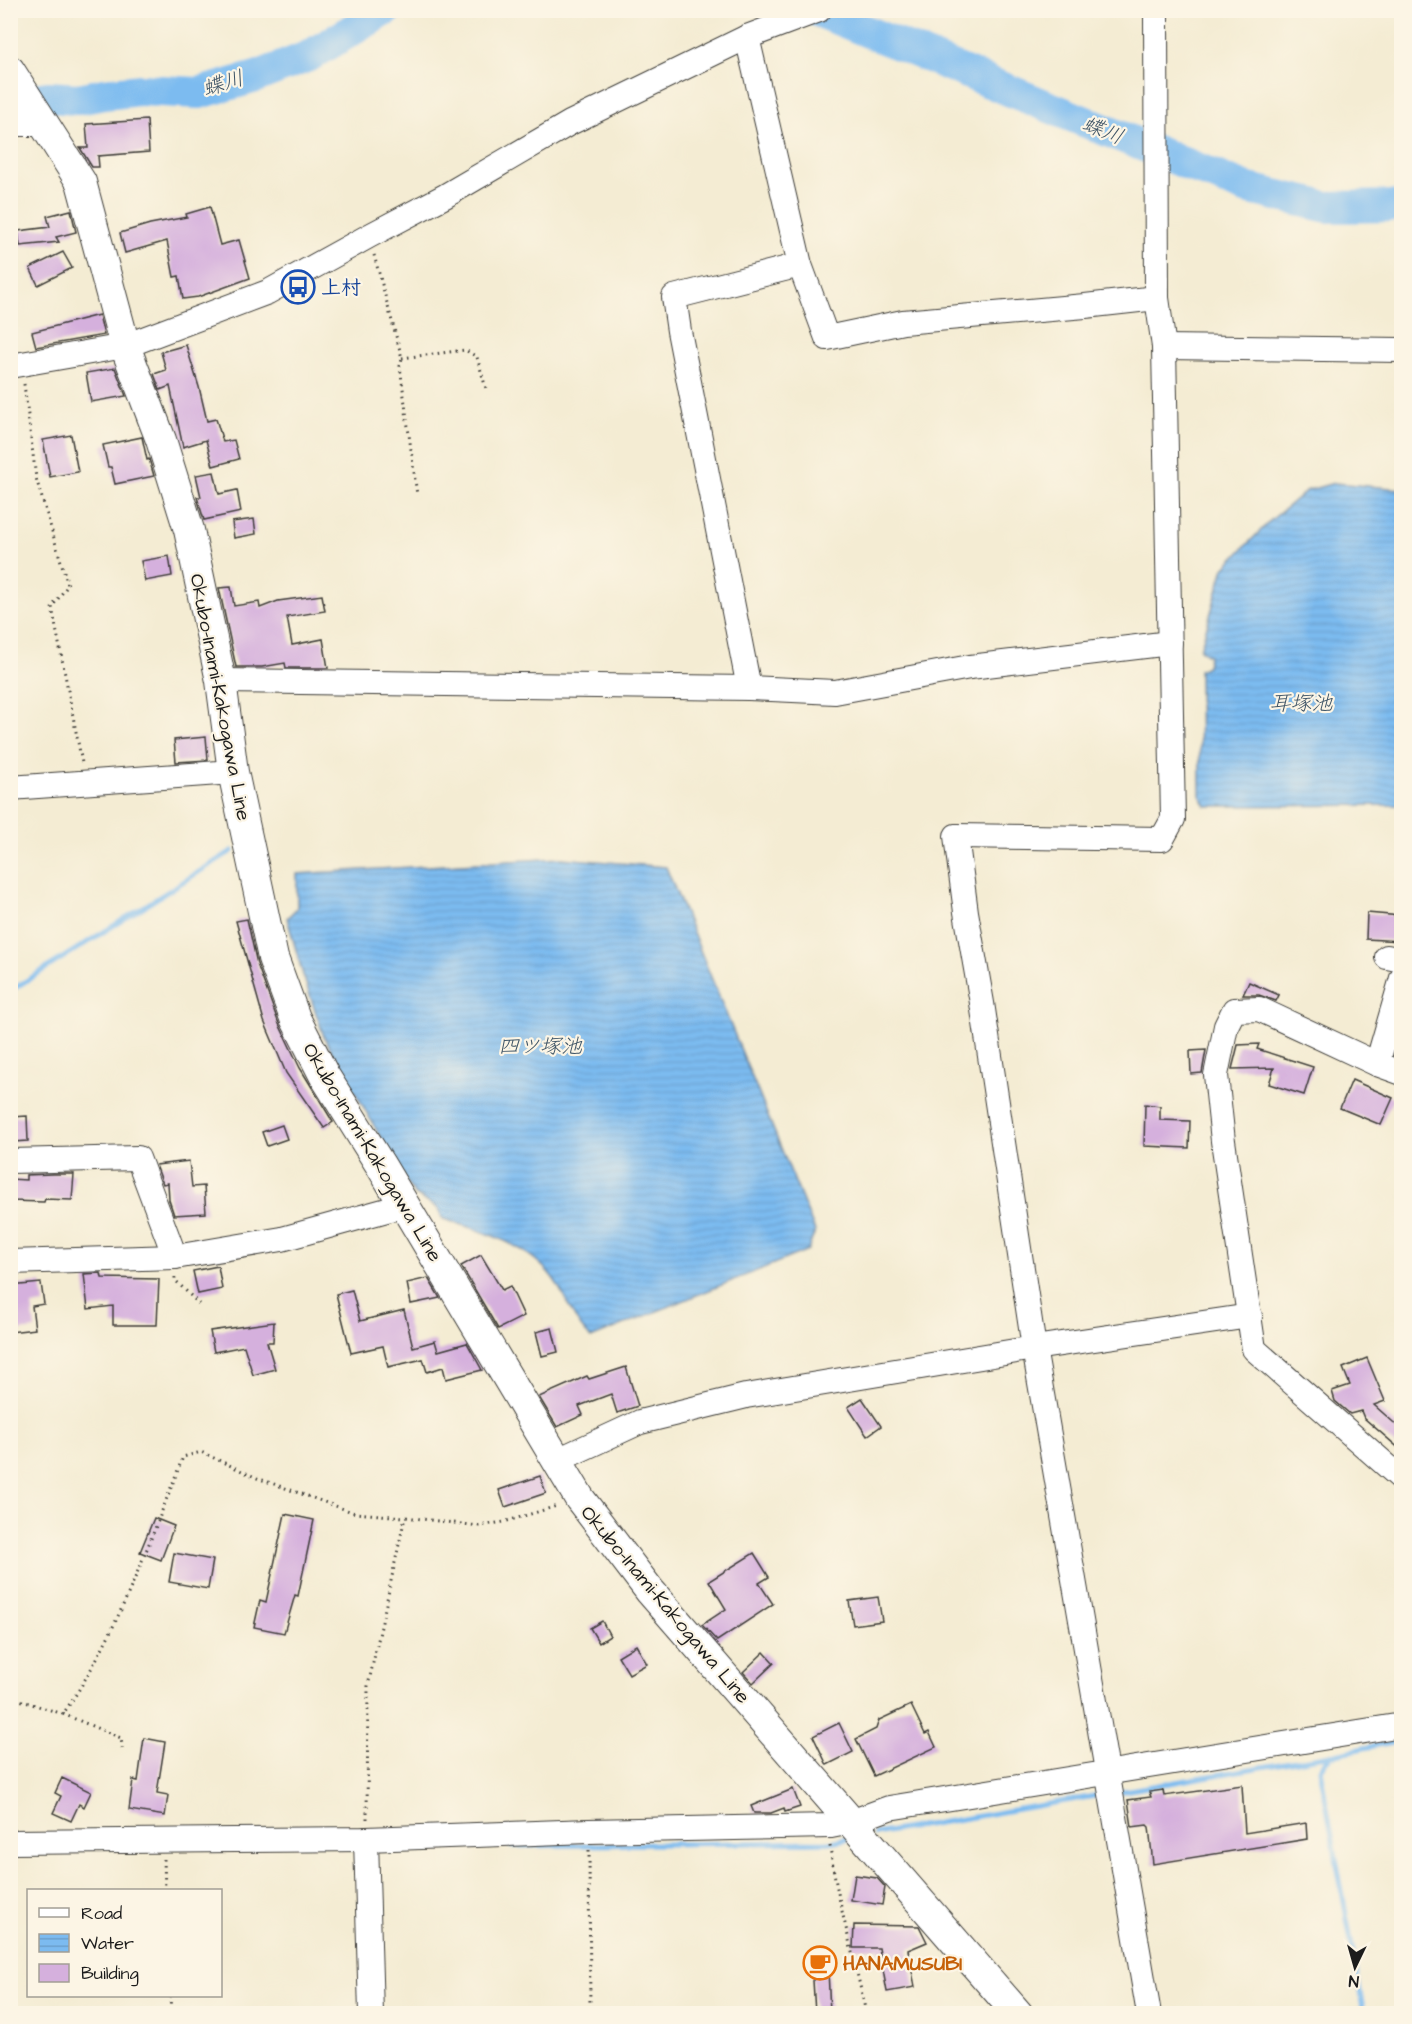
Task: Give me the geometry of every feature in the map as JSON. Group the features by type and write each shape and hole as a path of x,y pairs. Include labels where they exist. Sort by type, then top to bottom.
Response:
{"main road":[{"name":"Okubo-Inami-Kakogawa Line","path":"13,77 81,182 125,346 161,440 189,530 221,681 233,772 273,958 295,1018 324,1076 405,1205 580,1499 650,1591 841,1824 1018,2013"}],"street":[{"path":"16,365 125,346 268,292 445,196 570,123 747,37 819,10"},
{"path":"1149,2013 1034,1348 956,836 1162,839 1173,819 1164,347 1157,298 1156,10"},
{"path":"747,37 800,265 827,338 903,322 1157,298"},
{"path":"10,124 42,119"},
{"path":"749,688 674,297 800,265"},
{"path":"1164,347 1401,350"},
{"path":"221,681 749,688 835,692 970,667 1170,643"},
{"path":"10,788 233,772"},
{"path":"1377,1064 1401,978"},
{"path":"1401,1073 1259,1009 1234,1010 1226,1026 1216,1075 1223,1141 1254,1349 1401,1479"},
{"path":"10,1161 138,1158 175,1257"},
{"path":"10,1262 175,1257 282,1239 405,1205"},
{"path":"558,1460 640,1422 746,1396 1034,1348 1250,1316"},
{"path":"10,1842 366,1839 841,1824 889,1808 1401,1725"},
{"path":"366,1839 371,2013"}],"path":[{"path":"369,236 402,358 400,366 417,495"},
{"path":"402,358 465,350 477,357 487,392"},
{"path":"16,365 36,478 68,585 52,607 86,783"},
{"path":"175,1257 175,1280 199,1304"},
{"path":"63,1714 82,1687 109,1636 183,1457 201,1452 257,1478 355,1513 405,1516 479,1526 504,1522 580,1499"},
{"path":"366,1839 368,1686 405,1516"},
{"path":"10,1697 63,1714 121,1738 123,1753"},
{"path":"841,1824 829,1842 835,1883 866,2013"},
{"path":"589,1831 590,2013"},
{"path":"163,1840 165,1889"},
{"path":"170,1997 171,2013"}],"water":[{"name":"耳塚池","path":"1334,483 1401,489 1401,805 1206,806 1200,795 1199,670 1207,666 1209,655 1200,650 1224,568 1270,521 1306,491"},
{"name":"四ツ塚池","path":"561,858 666,867 815,1231 808,1250 591,1338 579,1325 553,1278 531,1256 503,1240 443,1219 438,1208 414,1194 324,1037 287,918 297,908 297,874"}],"building":[{"path":"147,120 149,152 98,156 99,167 92,167 80,148 88,148 86,124"},
{"path":"210,207 220,245 239,240 250,278 198,297 183,299 179,276 174,277 167,241 125,253 120,233 187,217 186,214"},
{"path":"71,210 76,232 56,237 59,242 20,246 18,231 50,227 47,216"},
{"path":"63,252 72,268 38,285 30,268"},
{"path":"99,315 104,335 36,347 32,332"},
{"path":"186,345 207,421 216,419 223,442 234,440 239,459 213,466 206,440 183,447 170,386 160,390 154,374 166,370 161,352"},
{"path":"115,368 126,396 91,402 86,373"},
{"path":"71,435 78,472 50,477 43,440"},
{"path":"142,437 147,460 149,459 154,476 115,484 103,445"},
{"path":"214,472 219,494 237,490 241,512 204,520 197,497 201,497 196,475"},
{"path":"254,519 256,534 234,538 232,522"},
{"path":"169,556 172,576 145,581 141,561"},
{"path":"231,587 234,606 259,602 260,608 278,601 322,595 325,611 287,617 292,645 323,639 328,668 286,668 285,663 262,667 236,667 219,588"},
{"path":"206,737 208,760 176,762 174,740"},
{"path":"1367,913 1401,916 1401,941 1366,939"},
{"path":"247,919 257,964 279,1024 300,1068 333,1122 324,1128 286,1073 264,1021 236,921"},
{"path":"1249,982 1279,995 1276,1001 1259,995 1243,995"},
{"path":"1259,1044 1257,1049 1313,1067 1304,1095 1269,1084 1274,1068 1232,1069 1238,1045"},
{"path":"1206,1050 1202,1073 1191,1074 1190,1051"},
{"path":"1352,1080 1393,1098 1381,1125 1340,1108"},
{"path":"1145,1104 1160,1106 1160,1120 1190,1121 1189,1148 1144,1146"},
{"path":"27,1116 28,1141 13,1142 12,1117"},
{"path":"282,1125 287,1139 267,1146 262,1132"},
{"path":"189,1161 192,1187 204,1186 206,1213 174,1215 169,1200 168,1183 163,1184 156,1165"},
{"path":"74,1174 72,1200 10,1201 10,1179 26,1180 26,1175"},
{"path":"481,1255 502,1290 510,1286 524,1316 498,1329 461,1266"},
{"path":"218,1266 222,1289 198,1294 193,1271"},
{"path":"101,1273 102,1278 159,1279 157,1325 113,1325 113,1306 88,1309 84,1274"},
{"path":"428,1278 440,1298 411,1304 407,1283"},
{"path":"41,1283 44,1304 32,1306 35,1329 10,1332 10,1286"},
{"path":"352,1290 360,1321 404,1310 413,1347 435,1341 438,1351 467,1343 482,1370 446,1379 443,1367 427,1372 423,1359 388,1367 383,1346 351,1353 336,1294"},
{"path":"274,1322 273,1342 267,1342 275,1369 253,1375 244,1346 214,1352 210,1331"},
{"path":"552,1328 558,1352 542,1356 536,1332"},
{"path":"1367,1358 1385,1401 1374,1405 1401,1429 1401,1450 1364,1418 1361,1411 1350,1414 1335,1401 1332,1391 1350,1385 1343,1368"},
{"path":"626,1367 638,1406 617,1413 611,1394 579,1406 583,1415 557,1427 539,1397 587,1376 589,1379"},
{"path":"862,1398 881,1426 867,1436 848,1407"},
{"path":"540,1476 546,1493 505,1507 499,1490"},
{"path":"285,1514 314,1520 298,1596 295,1595 284,1633 254,1627 260,1600 266,1602"},
{"path":"154,1518 174,1526 161,1560 140,1552"},
{"path":"174,1553 213,1560 208,1589 169,1582"},
{"path":"754,1553 769,1577 759,1583 773,1604 717,1641 702,1625 726,1609 709,1581"},
{"path":"878,1597 882,1621 853,1625 849,1601"},
{"path":"602,1621 610,1636 599,1643 590,1628"},
{"path":"636,1645 647,1664 629,1674 618,1656"},
{"path":"764,1652 774,1663 753,1683 743,1672"},
{"path":"911,1705 925,1734 929,1732 936,1747 874,1776 856,1739 876,1729 879,1720"},
{"path":"839,1723 853,1752 827,1765 813,1736"},
{"path":"144,1738 165,1742 157,1793 168,1795 165,1816 129,1810 133,1780 138,1781"},
{"path":"62,1778 91,1792 84,1807 79,1804 71,1821 53,1813 61,1796 55,1793"},
{"path":"1242,1785 1245,1833 1306,1823 1307,1839 1153,1864 1149,1827 1147,1825 1132,1827 1128,1800 1151,1797 1149,1792 1163,1790 1164,1796"},
{"path":"793,1789 800,1807 785,1812 784,1808 771,1813 754,1813 751,1806"},
{"path":"855,1875 877,1878 885,1887 882,1905 851,1900"},
{"path":"854,1925 919,1926 927,1942 908,1950 915,1987 887,1992 879,1948 853,1948"},
{"name":"HANAMUSUBI","path":"827,1947 830,2013 815,2013 811,1948"}],"waterway":[{"name":"蝶川","path":"10,103 48,97 78,99 141,90 199,93 256,77 309,56 386,10"},
{"name":"蝶川","path":"815,10 1245,188 1327,207 1402,206"},
{"path":"10,991 232,851"},
{"path":"1364,2014 1320,1769 1331,1755 1402,1740"},
{"path":"1118,1792 1331,1755"},
{"path":"875,1834 1106,1794"},
{"path":"510,1846 829,1842 851,1838"}],"place":[{"name":"上村","path":"298,287"},
{"name":"HANAMUSUBI","path":"820,1963"}]}
